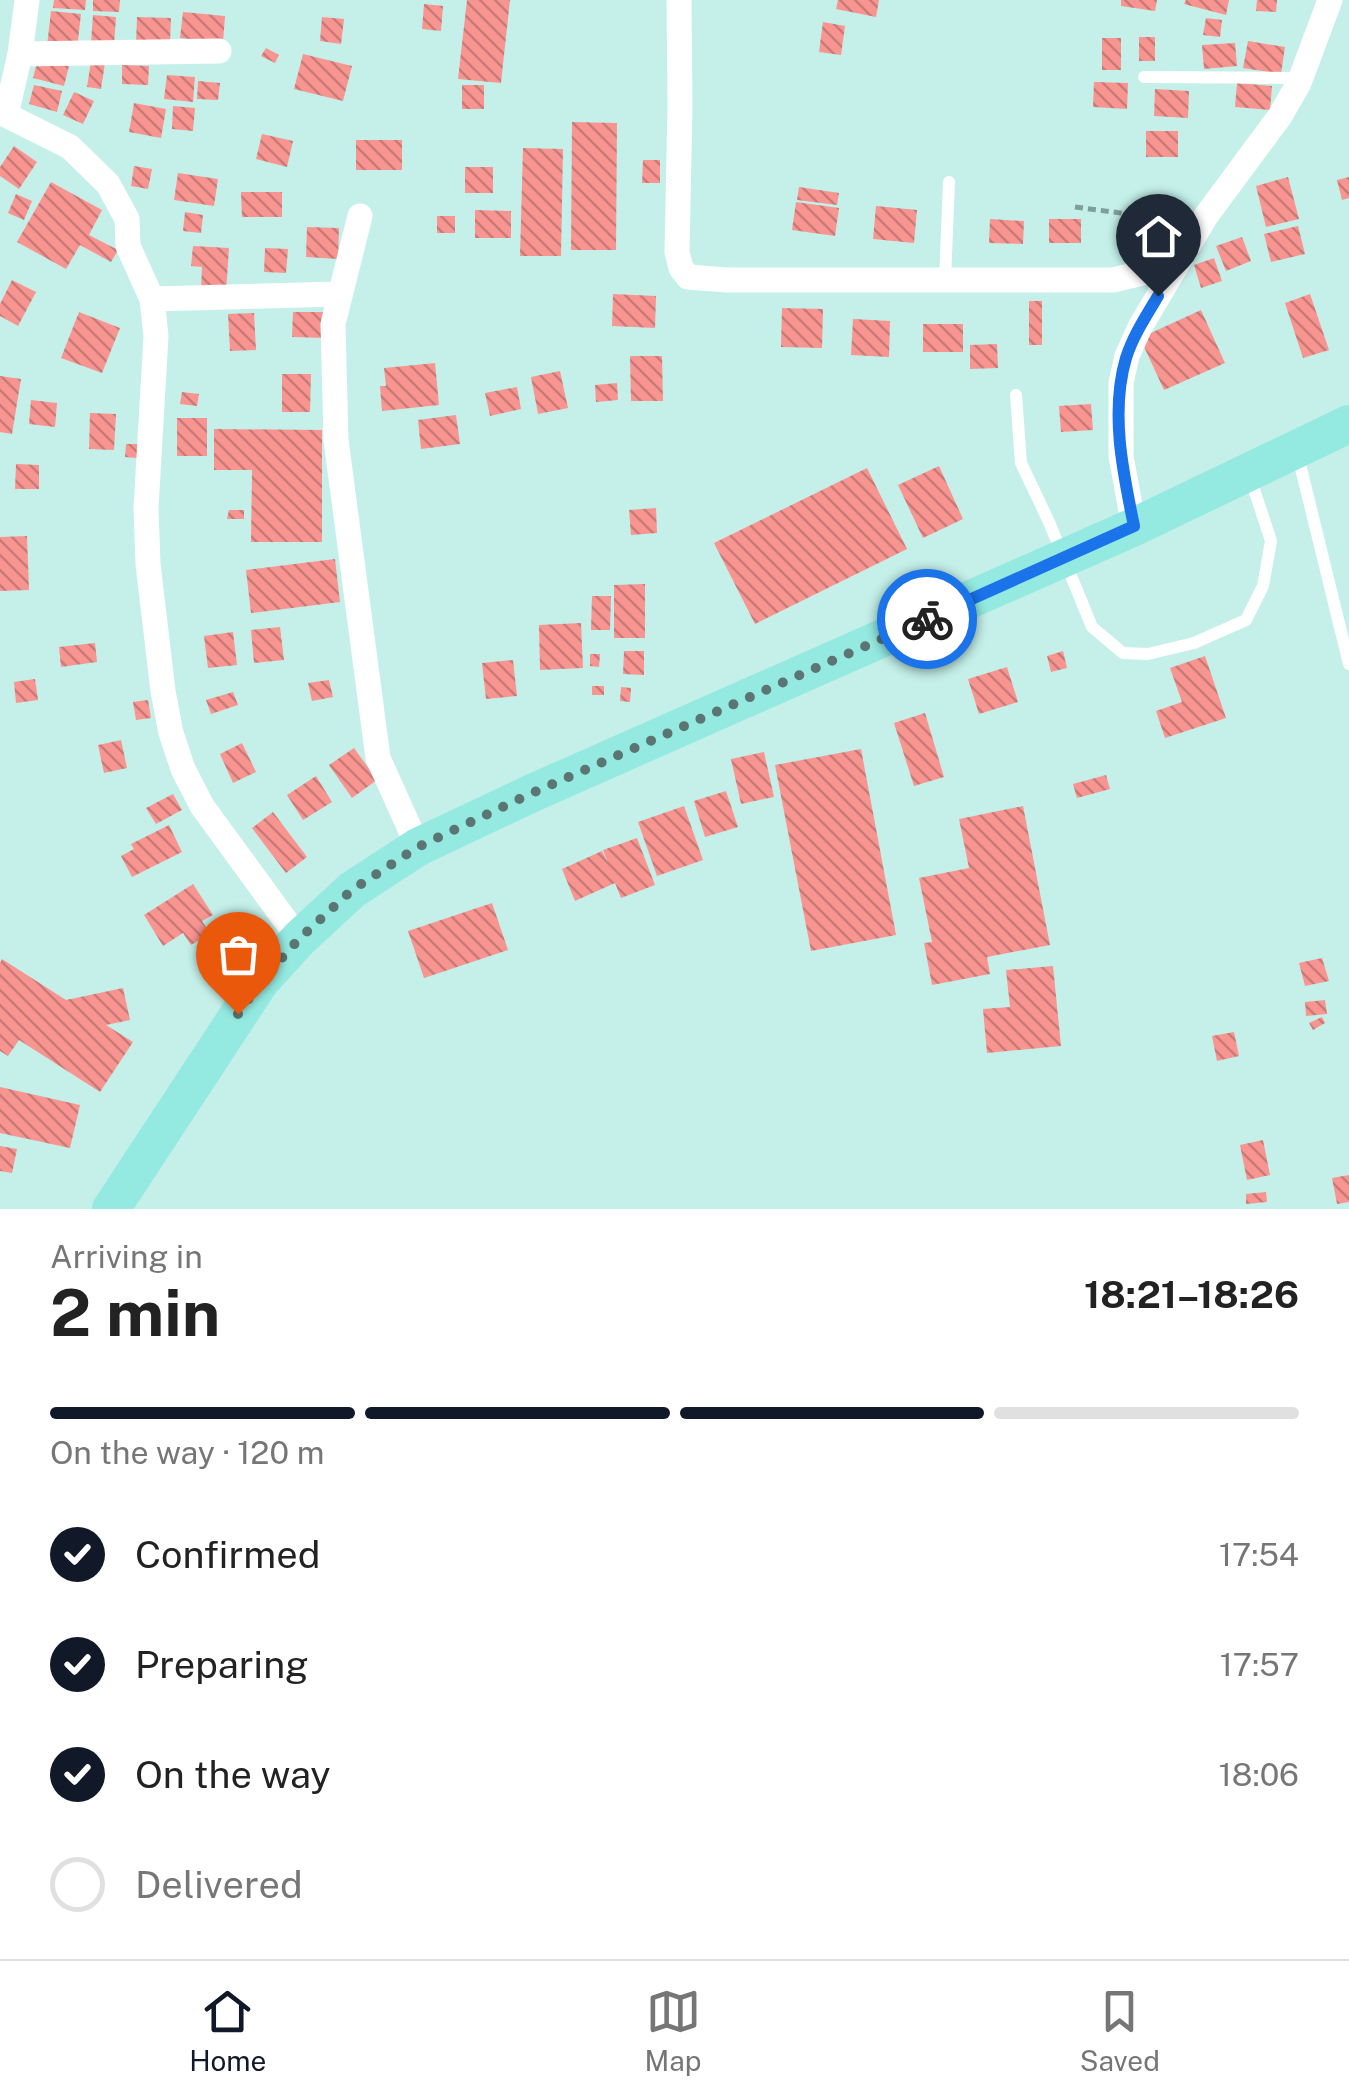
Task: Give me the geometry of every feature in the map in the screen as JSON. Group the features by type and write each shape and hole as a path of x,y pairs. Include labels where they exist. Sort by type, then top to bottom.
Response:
{"main road":[{"path":"111,1209 260,982 352,890 418,847 547,786 1064,558 1349,424"}],"street":[{"path":"27,0 6,114 70,148 108,184 128,219 128,246 152,299 156,336 146,508 148,564 162,691 171,733 183,769 202,806 299,939"},
{"path":"679,0 678,262 684,274 727,280 1113,280 1176,266"},
{"path":"1134,526 1121,456 1121,382 1126,356 1206,216 1280,116 1300,78 1330,0"},
{"path":"20,54 219,51"},
{"path":"360,216 332,324 336,440 378,758 418,847"},
{"path":"152,299 339,294"}],"lane":[{"path":"1144,76 1300,78"},
{"path":"945,280 949,182"},
{"path":"1016,395 1021,463 1092,628 1123,653 1148,654 1194,643 1246,620 1263,586 1271,541 1248,473"},
{"path":"1296,450 1349,664"}],"path":[{"path":"1075,207 1178,220 1206,216"}],"building":[{"path":"54,0 86,0 85,10 53,8"},
{"path":"93,0 120,0 119,12 93,11"},
{"path":"467,0 510,0 501,83 458,79"},
{"path":"838,0 879,0 876,17 836,9"},
{"path":"1121,0 1157,0 1155,11 1121,6"},
{"path":"1186,0 1229,0 1226,15 1184,4"},
{"path":"1257,0 1277,0 1276,12 1256,11"},
{"path":"424,4 443,6 441,31 422,29"},
{"path":"51,11 81,14 77,49 47,46"},
{"path":"183,12 225,16 223,42 180,38"},
{"path":"93,15 116,17 114,45 91,43"},
{"path":"137,17 171,18 170,43 136,43"},
{"path":"322,17 344,19 341,44 320,41"},
{"path":"1206,18 1222,20 1220,37 1203,35"},
{"path":"823,22 845,26 841,55 819,52"},
{"path":"1139,37 1155,37 1155,61 1139,61"},
{"path":"1102,38 1121,38 1121,70 1102,70"},
{"path":"1248,41 1285,47 1281,74 1243,68"},
{"path":"1235,43 1237,66 1204,69 1202,45"},
{"path":"266,48 279,55 275,63 261,56"},
{"path":"303,54 352,66 343,101 294,89"},
{"path":"38,59 69,66 64,86 33,78"},
{"path":"91,61 105,63 101,89 87,87"},
{"path":"122,65 149,66 148,85 122,84"},
{"path":"167,75 195,77 193,102 164,99"},
{"path":"198,81 220,83 218,100 197,99"},
{"path":"1094,82 1128,83 1127,109 1093,107"},
{"path":"1237,83 1272,86 1270,110 1235,107"},
{"path":"34,85 62,91 57,112 29,104"},
{"path":"462,85 484,85 484,109 462,109"},
{"path":"1155,89 1189,91 1188,118 1154,116"},
{"path":"74,92 94,101 83,124 63,115"},
{"path":"134,103 166,109 161,138 129,132"},
{"path":"173,106 195,108 193,131 172,129"},
{"path":"572,122 617,123 616,250 571,250"},
{"path":"1146,131 1178,131 1178,157 1146,157"},
{"path":"262,134 293,141 287,167 256,159"},
{"path":"356,140 402,140 402,170 356,170"},
{"path":"14,146 37,162 19,189 0,176 0,167"},
{"path":"523,148 563,149 561,256 520,256"},
{"path":"643,160 660,160 660,183 642,183"},
{"path":"134,166 152,169 148,189 131,186"},
{"path":"465,167 493,167 493,193 465,193"},
{"path":"178,173 218,179 214,206 174,200"},
{"path":"1288,177 1299,219 1266,227 1256,186"},
{"path":"1349,177 1349,198 1342,200 1337,180"},
{"path":"51,182 102,210 89,235 118,250 111,262 80,245 66,269 17,242"},
{"path":"799,187 839,193 837,205 797,200"},
{"path":"241,192 282,192 282,217 242,217"},
{"path":"16,194 32,201 24,220 8,213"},
{"path":"796,202 839,208 835,236 792,230"},
{"path":"876,206 917,210 914,243 873,239"},
{"path":"475,210 511,211 511,238 475,238"},
{"path":"185,212 203,215 201,233 183,231"},
{"path":"437,216 455,216 455,233 437,233"},
{"path":"990,219 1024,221 1023,244 989,243"},
{"path":"1049,219 1081,219 1081,243 1049,243"},
{"path":"1298,226 1305,254 1271,262 1264,234"},
{"path":"307,227 339,228 338,259 306,257"},
{"path":"1242,237 1251,261 1226,271 1216,246"},
{"path":"193,246 229,248 226,293 201,291 202,267 191,266"},
{"path":"265,248 288,249 286,273 264,272"},
{"path":"1214,258 1222,281 1201,288 1194,265"},
{"path":"12,280 36,292 18,326 0,316 0,304"},
{"path":"613,294 656,296 655,328 612,326"},
{"path":"1310,294 1329,350 1303,358 1285,303"},
{"path":"1029,301 1042,301 1042,345 1029,345"},
{"path":"782,308 823,309 822,348 781,347"},
{"path":"1201,310 1225,363 1164,390 1140,338"},
{"path":"79,312 120,328 102,373 61,358"},
{"path":"293,312 327,312 326,338 292,337"},
{"path":"254,313 256,350 230,351 228,314"},
{"path":"853,319 890,321 889,357 851,355"},
{"path":"923,324 963,324 963,352 923,352"},
{"path":"997,344 998,368 970,369 970,345"},
{"path":"630,356 662,356 663,401 631,401"},
{"path":"435,363 439,405 382,411 380,386 386,386 384,368"},
{"path":"560,371 568,408 538,414 531,377"},
{"path":"282,374 311,374 310,412 282,412"},
{"path":"0,376 21,379 12,434 0,432"},
{"path":"617,383 618,400 596,402 595,385"},
{"path":"517,387 521,409 490,416 485,393"},
{"path":"182,392 199,394 197,406 180,404"},
{"path":"31,400 57,403 55,427 29,424"},
{"path":"1091,404 1093,430 1061,432 1059,406"},
{"path":"90,413 116,414 114,450 89,449"},
{"path":"456,415 460,444 421,449 418,420"},
{"path":"177,418 207,418 207,456 177,456"},
{"path":"214,429 322,430 322,542 251,542 252,470 214,470"},
{"path":"126,444 138,444 137,458 125,457"},
{"path":"16,464 39,465 39,489 15,489"},
{"path":"939,466 963,519 923,538 898,485"},
{"path":"867,468 907,549 755,624 714,543"},
{"path":"656,508 657,533 631,535 629,510"},
{"path":"229,510 244,510 244,519 227,519"},
{"path":"27,536 29,590 0,591 0,537"},
{"path":"335,559 340,602 251,613 246,570"},
{"path":"645,584 645,638 614,638 614,585"},
{"path":"592,596 611,596 610,630 591,630"},
{"path":"581,623 583,668 540,670 539,625"},
{"path":"280,627 284,660 254,663 251,630"},
{"path":"233,632 237,665 208,668 204,636"},
{"path":"95,643 97,662 61,667 59,647"},
{"path":"624,651 644,651 644,675 623,674"},
{"path":"1063,651 1067,668 1051,672 1047,656"},
{"path":"590,654 600,654 599,667 590,666"},
{"path":"1205,656 1226,718 1165,738 1156,711 1182,702 1170,668"},
{"path":"513,660 517,696 486,699 482,663"},
{"path":"1007,667 1018,702 979,714 968,679"},
{"path":"35,679 38,700 16,703 14,682"},
{"path":"329,680 333,697 312,701 308,683"},
{"path":"592,686 604,686 604,695 592,695"},
{"path":"621,687 631,688 630,702 620,701"},
{"path":"233,692 238,705 211,714 206,700"},
{"path":"148,700 151,718 136,720 133,702"},
{"path":"925,713 944,777 914,786 894,723"},
{"path":"121,740 127,768 104,773 98,745"},
{"path":"242,743 256,772 233,783 220,754"},
{"path":"354,748 377,780 352,798 329,765"},
{"path":"861,749 896,935 811,951 775,765"},
{"path":"764,752 774,797 741,804 731,759"},
{"path":"1106,775 1110,789 1077,798 1073,784"},
{"path":"316,776 332,802 303,820 287,795"},
{"path":"726,791 738,827 705,837 694,801"},
{"path":"173,794 182,810 156,824 146,808"},
{"path":"684,806 703,860 657,876 638,822"},
{"path":"1023,806 1050,945 987,957 990,974 932,985 924,943 932,942 919,878 969,868 959,819"},
{"path":"273,812 307,857 286,873 252,828"},
{"path":"169,825 182,852 132,877 121,856 134,849 131,844"},
{"path":"637,838 655,885 621,898 615,883 575,901 562,869 602,851 608,863 603,850"},
{"path":"193,884 213,915 202,921 210,933 191,945 183,933 163,946 144,915"},
{"path":"492,903 508,950 424,978 408,931"},
{"path":"1322,958 1329,981 1305,986 1299,963"},
{"path":"2,959 66,1000 123,988 130,1020 106,1025 133,1042 100,1092 19,1040 8,1056 0,1051"},
{"path":"1053,966 1061,1046 987,1053 983,1009 1010,1007 1006,970"},
{"path":"1325,1000 1327,1014 1306,1016 1305,1002"},
{"path":"1322,1017 1325,1023 1313,1030 1309,1023"},
{"path":"1234,1032 1239,1056 1217,1061 1212,1036"},
{"path":"0,1087 80,1105 70,1148 0,1133"},
{"path":"1263,1140 1270,1175 1247,1180 1240,1145"},
{"path":"0,1146 17,1149 12,1173 0,1171"},
{"path":"1349,1175 1349,1202 1337,1204 1332,1178"},
{"path":"1266,1192 1267,1202 1246,1204 1246,1194"}],"way so far":[{"path":"238,1014 260,982 299,939 352,890 418,847 927,619"}],"route":[{"path":"927,619 1134,526 1121,456 1121,382 1126,356 1158,296"}]}
